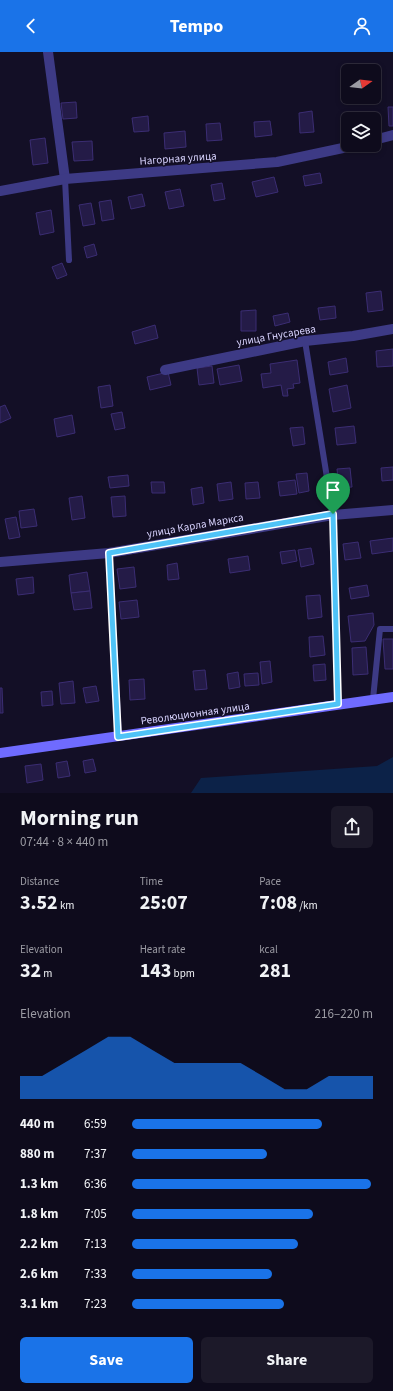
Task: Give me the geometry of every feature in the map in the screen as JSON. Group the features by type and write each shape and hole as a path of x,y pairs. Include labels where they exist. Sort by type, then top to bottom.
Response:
{"main road":[{"name":"Революционная улица","path":"0,753 393,697"}],"street":[{"path":"48,52 65,179"},
{"path":"381,138 393,135"},
{"name":"Нагорная улица","path":"0,191 65,179 277,162 341,148"},
{"name":"улица Гнусарева","path":"165,370 305,341 353,336 393,329"},
{"name":"улица Карла Маркса","path":"0,562 109,553 333,514 393,510"}],"lane":[{"path":"65,179 69,260"},
{"path":"305,341 333,514 338,704"},
{"path":"109,553 118,737"},
{"path":"373,699 380,629 393,629"}],"water":[{"path":"393,757 393,793 191,793 201,778 377,766"}],"building":[{"path":"76,102 77,118 63,119 61,103"},
{"path":"388,107 393,107 393,126 389,126"},
{"path":"312,111 314,132 300,133 299,113"},
{"path":"148,116 149,131 134,132 132,118"},
{"path":"270,121 272,135 255,137 254,122"},
{"path":"220,123 222,140 207,141 206,124"},
{"path":"185,131 186,147 165,149 164,133"},
{"path":"45,138 48,163 33,165 30,140"},
{"path":"92,141 93,160 74,161 72,142"},
{"path":"320,173 322,183 305,186 303,176"},
{"path":"274,177 278,192 256,197 252,182"},
{"path":"222,183 225,199 214,201 211,185"},
{"path":"180,189 184,206 169,209 165,192"},
{"path":"142,194 145,206 131,209 128,197"},
{"path":"111,200 114,219 102,221 99,202"},
{"path":"91,203 95,224 83,226 79,205"},
{"path":"51,210 54,232 40,235 36,213"},
{"path":"94,244 97,255 87,258 84,247"},
{"path":"62,263 67,275 57,279 52,267"},
{"path":"381,291 383,310 368,312 366,293"},
{"path":"335,306 336,318 320,320 318,308"},
{"path":"256,310 256,331 241,331 241,311"},
{"path":"288,313 290,322 275,326 273,316"},
{"path":"155,325 158,338 135,344 132,332"},
{"path":"393,349 393,366 377,367 376,351"},
{"path":"346,358 348,372 330,375 328,362"},
{"path":"297,360 300,383 293,384 294,388 287,389 288,396 283,396 281,385 263,388 261,374 271,373 270,364"},
{"path":"239,365 242,381 220,385 217,369"},
{"path":"212,366 214,383 199,385 197,368"},
{"path":"168,372 171,385 150,390 147,377"},
{"path":"110,385 113,406 101,408 98,387"},
{"path":"347,385 351,408 333,412 329,389"},
{"path":"5,405 11,418 0,423 0,407"},
{"path":"122,412 125,428 115,430 111,414"},
{"path":"72,415 75,433 57,437 54,419"},
{"path":"354,426 356,443 337,445 335,428"},
{"path":"303,427 305,444 293,446 290,428"},
{"path":"393,467 393,480 382,481 381,468"},
{"path":"350,468 352,487 339,488 337,469"},
{"path":"307,473 309,491 299,493 296,474"},
{"path":"128,475 129,486 110,488 108,477"},
{"path":"295,480 297,494 280,496 278,482"},
{"path":"151,482 164,482 165,493 152,493"},
{"path":"231,482 233,499 219,501 217,484"},
{"path":"258,482 260,498 246,499 245,483"},
{"path":"202,487 204,503 193,505 191,489"},
{"path":"82,496 85,518 72,520 69,498"},
{"path":"125,496 126,516 113,517 111,497"},
{"path":"34,509 37,526 21,528 19,511"},
{"path":"16,517 20,537 9,539 5,519"},
{"path":"393,538 393,551 372,554 370,541"},
{"path":"358,542 361,558 345,560 343,544"},
{"path":"311,548 314,564 301,567 298,550"},
{"path":"295,550 297,561 282,564 280,552"},
{"path":"248,556 250,570 230,573 228,559"},
{"path":"177,563 179,579 168,580 167,565"},
{"path":"134,567 136,587 120,589 117,569"},
{"path":"87,572 90,591 71,593 69,575"},
{"path":"33,577 34,593 18,595 16,579"},
{"path":"367,585 369,596 351,599 349,588"},
{"path":"90,591 92,608 74,610 71,593"},
{"path":"320,595 322,617 308,619 306,596"},
{"path":"137,600 139,617 121,619 119,602"},
{"path":"373,613 374,625 365,641 351,642 348,616"},
{"path":"323,636 325,655 310,657 309,637"},
{"path":"383,639 393,639 393,669 385,669"},
{"path":"366,647 368,674 353,675 352,648"},
{"path":"270,661 272,682 262,684 260,662"},
{"path":"325,664 326,680 314,681 313,665"},
{"path":"205,670 207,689 195,690 193,671"},
{"path":"238,672 240,687 229,689 227,674"},
{"path":"258,673 259,685 245,686 244,674"},
{"path":"144,679 145,699 130,700 129,680"},
{"path":"73,681 75,703 61,704 59,683"},
{"path":"96,686 99,701 86,703 83,688"},
{"path":"0,688 2,688 3,713 0,713"},
{"path":"52,691 53,705 42,706 41,692"},
{"path":"93,759 96,771 85,773 83,761"},
{"path":"67,761 70,776 58,778 56,763"},
{"path":"41,764 43,780 27,783 25,766"}],"route":[{"path":"333,514 338,704 118,737 109,553 211,534 333,514"}]}
